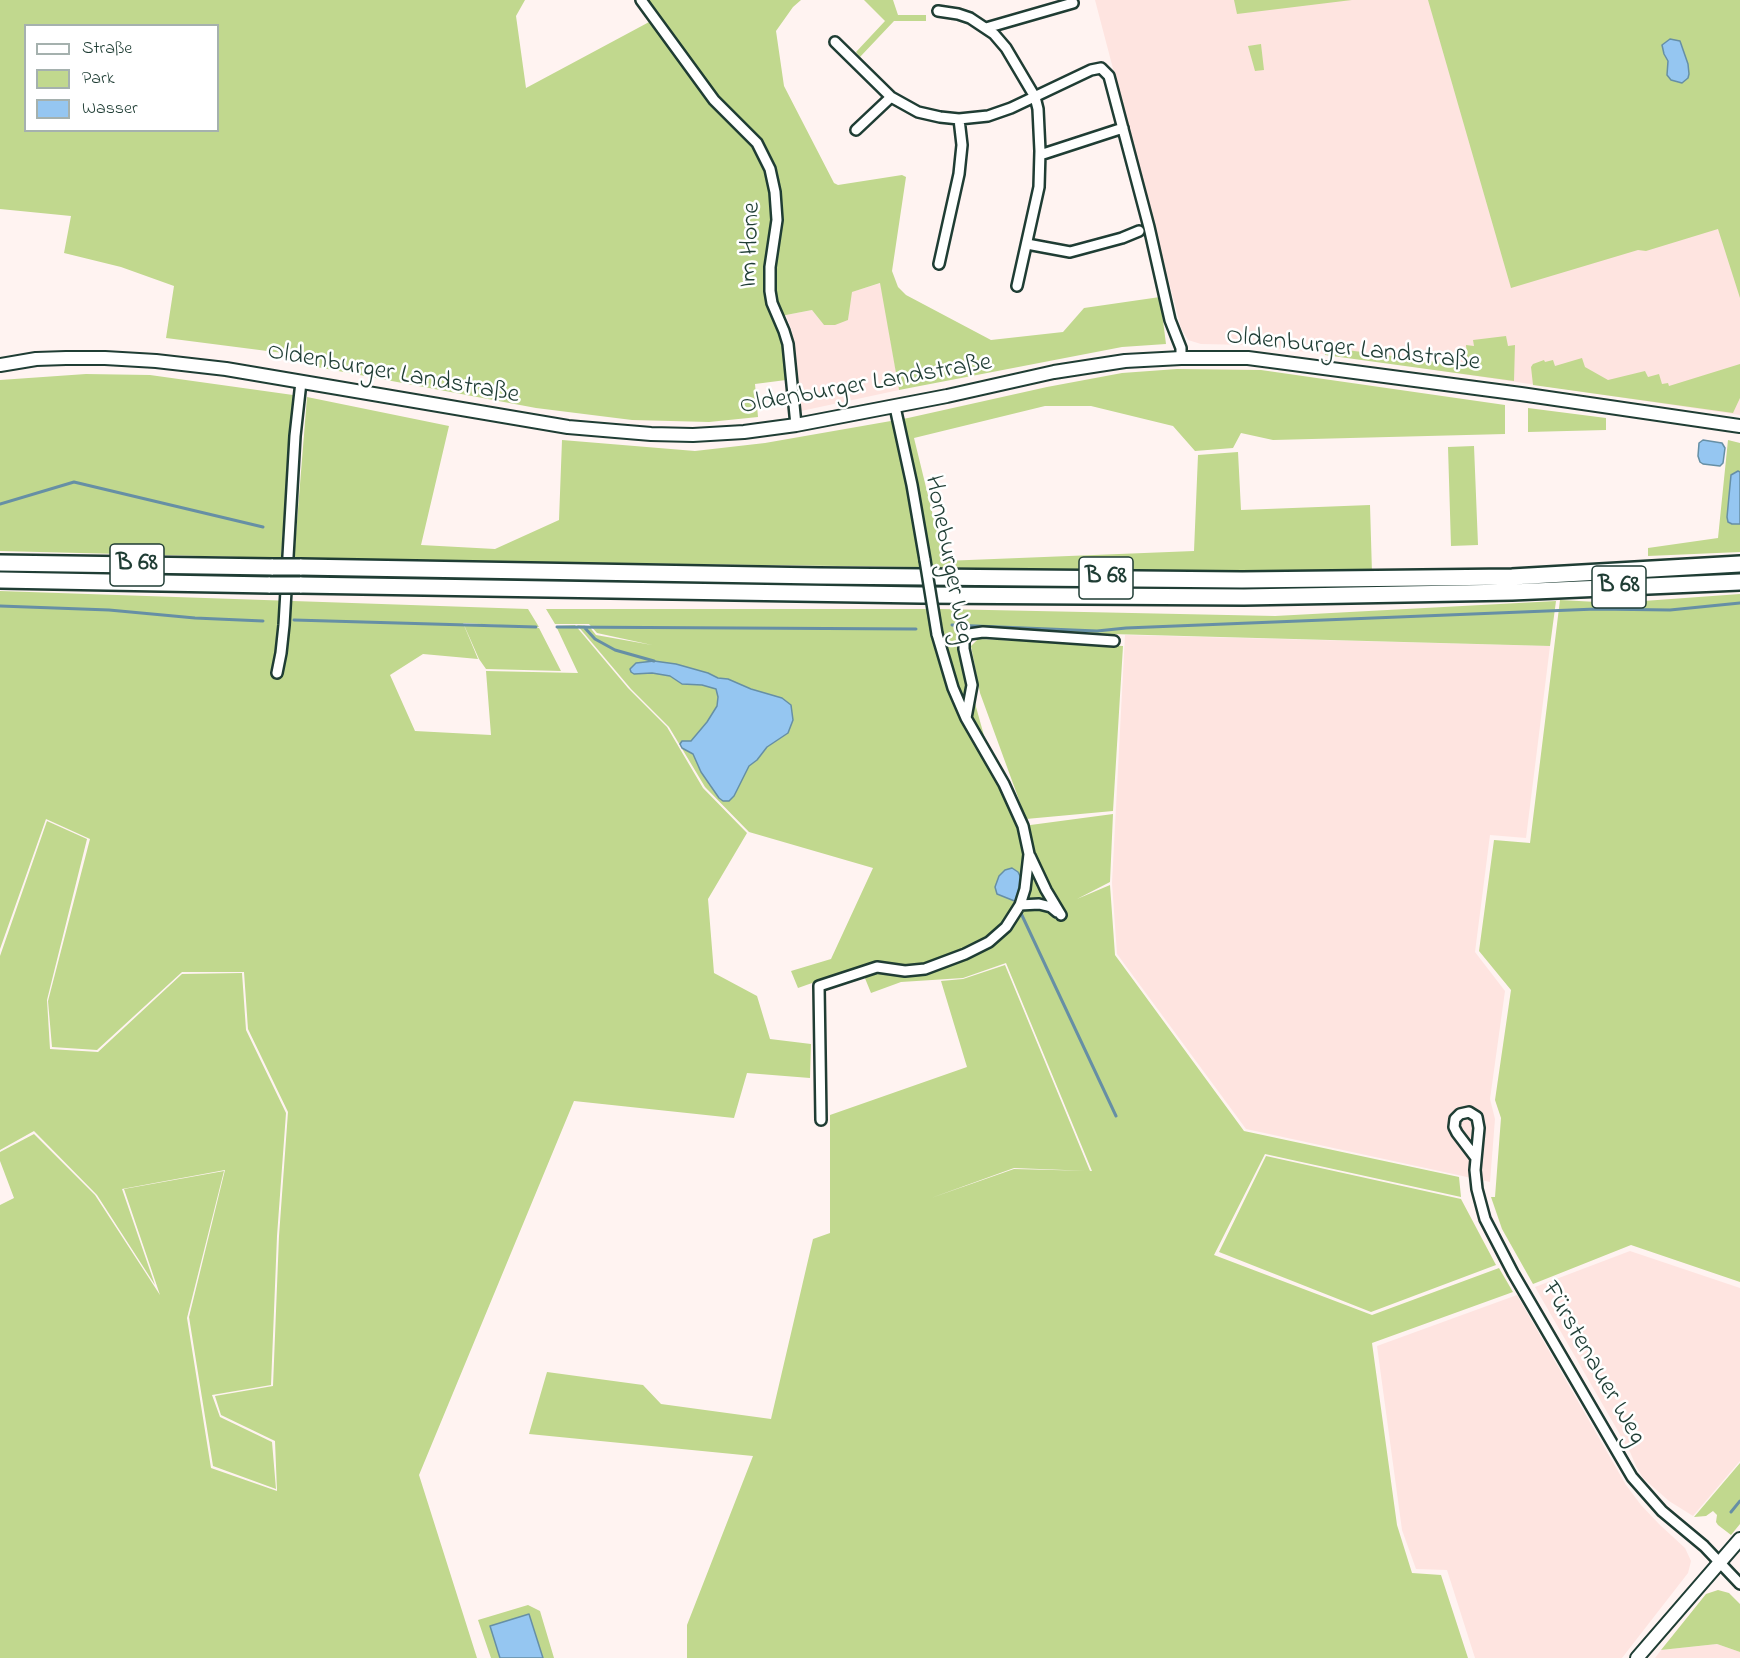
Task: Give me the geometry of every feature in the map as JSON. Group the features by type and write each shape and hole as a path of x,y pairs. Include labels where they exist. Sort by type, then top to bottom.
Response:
{"highway":[{"name":"B 68","path":"0,563 1242,580 1512,577 1740,564"},
{"name":"B 68","path":"0,580 921,595 1244,597 1512,592 1740,582"}],"street":[{"name":"Im Hone","path":"640,0 714,100 757,143 770,169 775,192 777,220 770,267 770,291 772,303 788,344 796,425"},
{"path":"986,28 1073,3"},
{"path":"938,11 970,18 986,28 1006,48 1035,97 1038,109 1039,187 1017,286"},
{"path":"835,42 891,97 918,112 959,119 988,116 1011,108 1091,70 1101,68 1109,76 1149,227 1170,320 1181,348 1181,358"},
{"path":"856,130 891,97"},
{"path":"939,264 959,174 962,145 959,119"},
{"path":"1040,155 1123,128"},
{"path":"1027,244 1070,252 1139,231"},
{"name":"Oldenburger Landstraße","path":"0,365 36,360 105,358 156,361 226,369 531,422 586,429 693,435 744,432 796,425 895,407 1054,372 1125,361 1248,358 1521,393 1740,426"},
{"path":"277,673 284,625 301,382"},
{"name":"Honeburger Weg","path":"895,407 912,485 937,634 953,688 966,718 1009,794 1023,826 1029,854 1060,915 1051,907 1039,903 1019,907"},
{"name":"Honeburger Weg","path":"966,718 972,685 964,649 964,640 969,634 983,632 1114,641"},
{"name":"Honeburger Weg","path":"821,1120 819,986 877,968 914,971 943,964 988,942 1006,927 1019,907 1028,875 1029,854"},
{"name":"Fürstenauer Weg","path":"1476,1158 1477,1189 1485,1219 1509,1266 1632,1477 1662,1511 1704,1546 1740,1584"},
{"path":"1637,1658 1740,1539"}],"shaded area":[{"path":"1095,0 1740,0 1740,415 1340,356 1247,345 1201,344 1188,340 1181,328"},
{"path":"881,283 899,390 801,411 792,331 786,315 812,310 824,325 848,320 851,292"},
{"path":"1125,635 1550,646 1526,838 1490,835 1475,952 1505,991 1490,1099 1495,1119 1490,1182 1246,1129 1117,954 1112,883"},
{"path":"1630,1251 1740,1288 1740,1461 1693,1516 1669,1501 1643,1478 1535,1287"},
{"path":"1517,1295 1626,1485 1641,1505 1685,1548 1691,1561 1688,1573 1622,1658 1475,1658 1447,1570 1416,1569 1402,1530 1377,1346"},
{"path":"1717,1644 1740,1652 1740,1658 1655,1658 1661,1650"}],"green space":[{"path":"0,0 525,0 516,16 526,88 651,21 673,53 681,50 645,0 801,0 793,7 776,31 784,86 834,183 838,185 902,175 906,177 892,271 898,287 906,295 991,340 1063,332 1084,308 1160,297 1166,344 1122,347 899,390 880,283 852,292 848,320 835,325 824,325 812,310 786,315 774,322 782,343 786,380 755,384 758,417 709,422 632,420 536,408 317,367 314,357 166,338 174,286 121,267 64,253 71,216 0,209"},
{"path":"864,0 893,0 898,15 926,15 926,21 894,21 860,57 856,52 885,21"},
{"path":"1234,0 1352,0 1237,14"},
{"path":"1428,0 1740,0 1740,298 1718,229 1511,288"},
{"path":"1261,44 1264,70 1255,71 1248,46"},
{"path":"1506,336 1508,346 1515,345 1514,381 1325,355 1324,347 1468,366 1466,345 1474,346 1473,340"},
{"path":"1582,358 1585,367 1608,380 1645,371 1648,377 1659,374 1662,384 1668,383 1669,386 1740,364 1740,398 1733,413 1533,385 1531,367 1533,364 1553,360 1555,366"},
{"path":"1177,369 1261,370 1505,405 1505,434 1273,440 1241,433 1233,448 1195,451 1173,426 1091,406 1045,406 914,438 944,561 1194,551 1198,455 1238,452 1241,510 1370,505 1372,573 917,573 916,567 294,559 307,397 449,426 421,545 495,549 559,520 562,440 695,451 765,443 908,418 1122,373"},
{"path":"86,374 150,375 293,395 281,558 0,551 0,380"},
{"path":"1528,408 1606,418 1606,430 1528,432"},
{"path":"1728,440 1740,443 1740,552 1648,556 1648,548 1718,538"},
{"path":"1474,446 1478,545 1451,546 1448,447"},
{"path":"0,591 528,609 539,627 463,623 478,659 423,654 390,675 415,731 491,735 486,671 578,673 556,626 575,625 628,688 667,727 703,788 747,833 708,899 714,973 757,996 770,1039 811,1044 810,1078 747,1073 734,1118 574,1101 419,1475 477,1658 0,1658 0,1205 14,1198 0,1161 0,1152 34,1134 95,1195 160,1295 124,1189 224,1171 187,1318 211,1468 277,1491 275,1441 221,1415 215,1396 273,1386 279,1236 288,1112 248,1029 244,972 182,972 97,1050 52,1047 48,1001 90,839 46,819 0,949"},
{"path":"1740,594 1740,1282 1631,1245 1533,1284 1502,1229 1491,1197 1495,1197 1501,1118 1495,1100 1511,990 1479,951 1494,840 1530,843 1560,600 1616,603"},
{"path":"1556,601 1550,646 1111,634 1102,640 983,632 961,633 959,646 995,775 1023,826 1113,814 1110,882 1077,899 1110,885 1115,955 1244,1131 1459,1177 1461,1197 1265,1154 1214,1255 1372,1315 1499,1268 1513,1292 1372,1343 1397,1525 1412,1573 1441,1575 1468,1658 687,1658 687,1625 753,1456 529,1434 547,1372 643,1385 661,1404 771,1419 813,1239 830,1233 830,1115 967,1067 941,981 963,979 1005,965 1090,1171 1092,1171 1006,963 963,978 901,982 871,993 860,966 798,988 791,971 831,959 873,868 749,832 705,787 669,727 631,689 577,625 589,626 596,635 652,645 597,633 589,624 555,624 546,609 941,609 1275,616","holes":["1014,1168 1086,1171 1014,1169 931,1198"]},
{"path":"464,625 539,628 561,671 486,669"},
{"path":"978,639 1123,646 1113,811 1026,819 980,693 971,646"},
{"path":"47,821 87,839 47,1000 50,1049 98,1052 182,974 242,973 246,1030 286,1113 277,1236 271,1385 212,1395 220,1417 272,1442 276,1489 213,1466 189,1317 225,1170 122,1189 155,1285 97,1195 34,1131 0,1150 0,956"},
{"path":"1266,1156 1461,1199 1496,1265 1371,1312 1219,1252"},
{"path":"1740,1463 1740,1524 1731,1535 1718,1525 1717,1515 1713,1511 1706,1516 1694,1517"},
{"path":"1718,1590 1729,1593 1740,1604 1740,1652 1717,1644 1661,1650 1706,1594"},
{"path":"528,1605 540,1611 554,1658 491,1658 478,1620"}],"water":[{"path":"1670,39 1680,41 1688,64 1688,78 1682,83 1671,80 1667,75 1668,61 1662,45"},
{"path":"1703,440 1722,443 1725,448 1723,463 1720,466 1700,462 1699,443"},
{"path":"1740,472 1740,524 1732,524 1728,522 1727,517 1731,475"},
{"path":"654,661 676,664 718,678 728,679 782,698 791,705 793,720 788,733 767,747 749,766 734,796 729,801 719,798 701,772 693,754 682,748 680,744 682,741 691,741 707,722 717,706 716,689 702,685 682,684 670,676 631,672 630,669 636,663"},
{"path":"1012,868 1021,878 1017,902 997,894 995,887 999,876 1005,870"},
{"path":"529,1614 543,1658 500,1658 490,1626"}],"waterway":[{"path":"0,504 74,482 263,527"},
{"path":"952,625 1097,631 1596,609 1670,610 1740,603"},
{"path":"0,606 109,610 195,618 263,621"},
{"path":"294,620 536,627"},
{"path":"557,627 916,629"},
{"path":"584,627 595,639 615,650 654,661"},
{"path":"1019,909 1116,1116"},
{"path":"1731,1512 1740,1501"}]}
